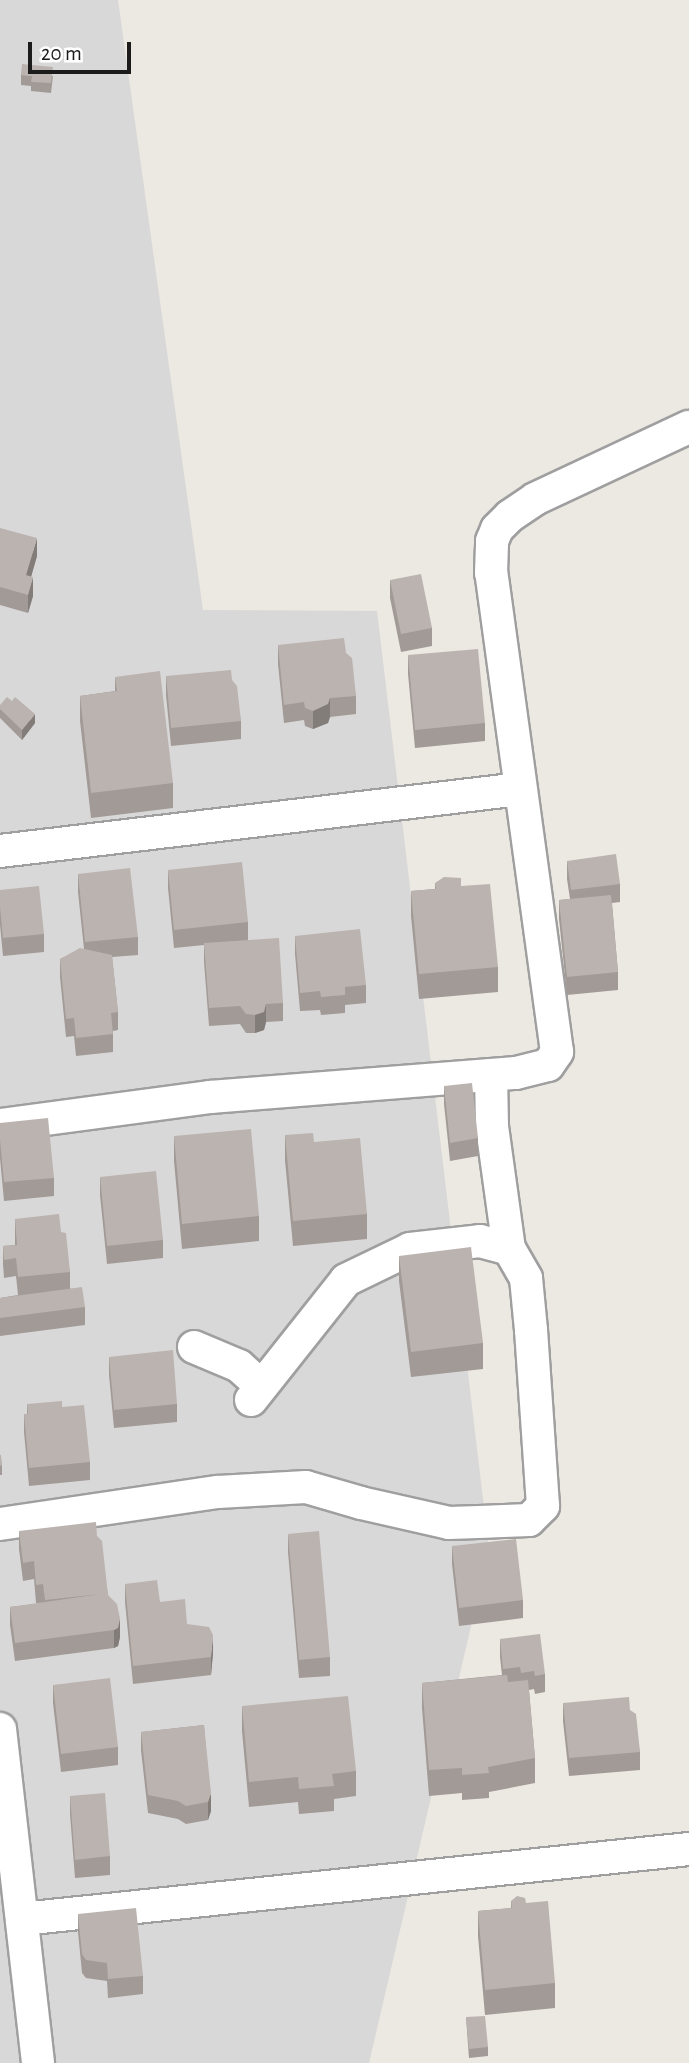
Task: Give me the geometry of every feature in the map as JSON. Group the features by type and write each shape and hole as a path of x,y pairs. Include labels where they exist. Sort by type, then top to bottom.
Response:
{"street":[{"path":"0,1125 210,1097 491,1074 548,1065 557,1052 491,573 492,541 497,529 535,499 689,428"},
{"path":"0,851 520,789"},
{"path":"0,1524 218,1492 306,1487 361,1503 449,1522 529,1520 543,1506 526,1278 509,1249 492,1126 491,1074"},
{"path":"194,1347 239,1366 256,1393 346,1280 410,1249 481,1241 509,1249"},
{"path":"0,1729 38,2063"},
{"path":"22,1919 689,1849"}],"shaded area":[{"path":"0,0 118,0 203,610 377,611 489,1549 369,2063 0,2063"}],"building":[{"path":"22,64 53,67 51,83 31,82 32,76 21,75"},
{"path":"0,528 37,538 26,575 33,577 28,595 0,587"},
{"path":"421,574 432,628 401,634 390,580"},
{"path":"344,638 346,653 352,658 356,696 330,698 328,704 313,711 305,708 304,702 284,705 278,645"},
{"path":"478,649 485,723 415,730 408,655"},
{"path":"231,670 232,680 237,686 241,721 171,728 166,676"},
{"path":"160,671 173,783 91,793 80,696 117,691 115,677"},
{"path":"7,697 12,701 15,697 35,714 22,730 0,709"},
{"path":"616,854 620,884 571,890 567,861"},
{"path":"242,862 248,922 174,930 168,870"},
{"path":"130,868 138,937 85,942 78,874"},
{"path":"444,877 461,878 461,886 490,884 498,967 419,974 411,891 436,889 435,883"},
{"path":"39,886 44,934 3,938 0,890"},
{"path":"611,895 618,972 567,977 559,900"},
{"path":"360,929 366,985 345,987 345,995 321,997 320,991 300,993 295,936"},
{"path":"279,938 283,1003 266,1004 264,1012 255,1015 246,1014 240,1006 209,1008 204,943"},
{"path":"80,948 112,955 118,1012 111,1013 113,1034 76,1038 74,1018 66,1019 60,959"},
{"path":"472,1083 478,1138 450,1143 444,1086"},
{"path":"48,1118 54,1178 4,1182 0,1123"},
{"path":"251,1129 259,1216 182,1224 174,1136"},
{"path":"313,1133 314,1142 360,1138 367,1214 293,1221 285,1135"},
{"path":"156,1171 163,1240 107,1246 100,1177"},
{"path":"59,1214 61,1232 66,1233 70,1272 18,1277 16,1258 4,1260 3,1246 17,1245 15,1219"},
{"path":"471,1247 483,1343 411,1352 399,1256"},
{"path":"82,1287 85,1307 0,1318 0,1298"},
{"path":"173,1350 177,1404 114,1410 109,1357"},
{"path":"62,1401 62,1407 84,1405 90,1462 29,1468 24,1414 28,1414 27,1404"},
{"path":"96,1522 97,1536 102,1541 108,1595 117,1604 120,1619 118,1628 15,1643 10,1607 101,1594 45,1600 43,1584 36,1585 34,1561 23,1563 19,1531"},
{"path":"319,1531 330,1657 299,1660 288,1534"},
{"path":"516,1539 523,1600 459,1608 452,1546"},
{"path":"157,1580 160,1602 185,1599 187,1624 209,1627 213,1635 211,1657 133,1666 125,1584"},
{"path":"540,1634 545,1674 535,1676 534,1671 521,1673 520,1667 503,1669 500,1639"},
{"path":"507,1675 508,1682 528,1680 535,1758 488,1767 489,1773 462,1775 462,1768 429,1770 422,1683"},
{"path":"110,1678 118,1747 61,1754 53,1685"},
{"path":"348,1696 356,1771 332,1774 334,1786 299,1789 298,1777 249,1782 242,1706"},
{"path":"629,1697 630,1710 636,1714 640,1752 569,1758 563,1703"},
{"path":"204,1725 211,1793 208,1802 186,1806 178,1801 148,1795 141,1732"},
{"path":"105,1793 110,1856 75,1860 70,1796"},
{"path":"517,1896 525,1898 526,1903 548,1901 555,1983 485,1990 478,1911 512,1908 511,1901"},
{"path":"136,1908 143,1976 108,1979 107,1963 86,1960 82,1954 78,1914"},
{"path":"485,2016 488,2047 469,2049 466,2017"}]}
